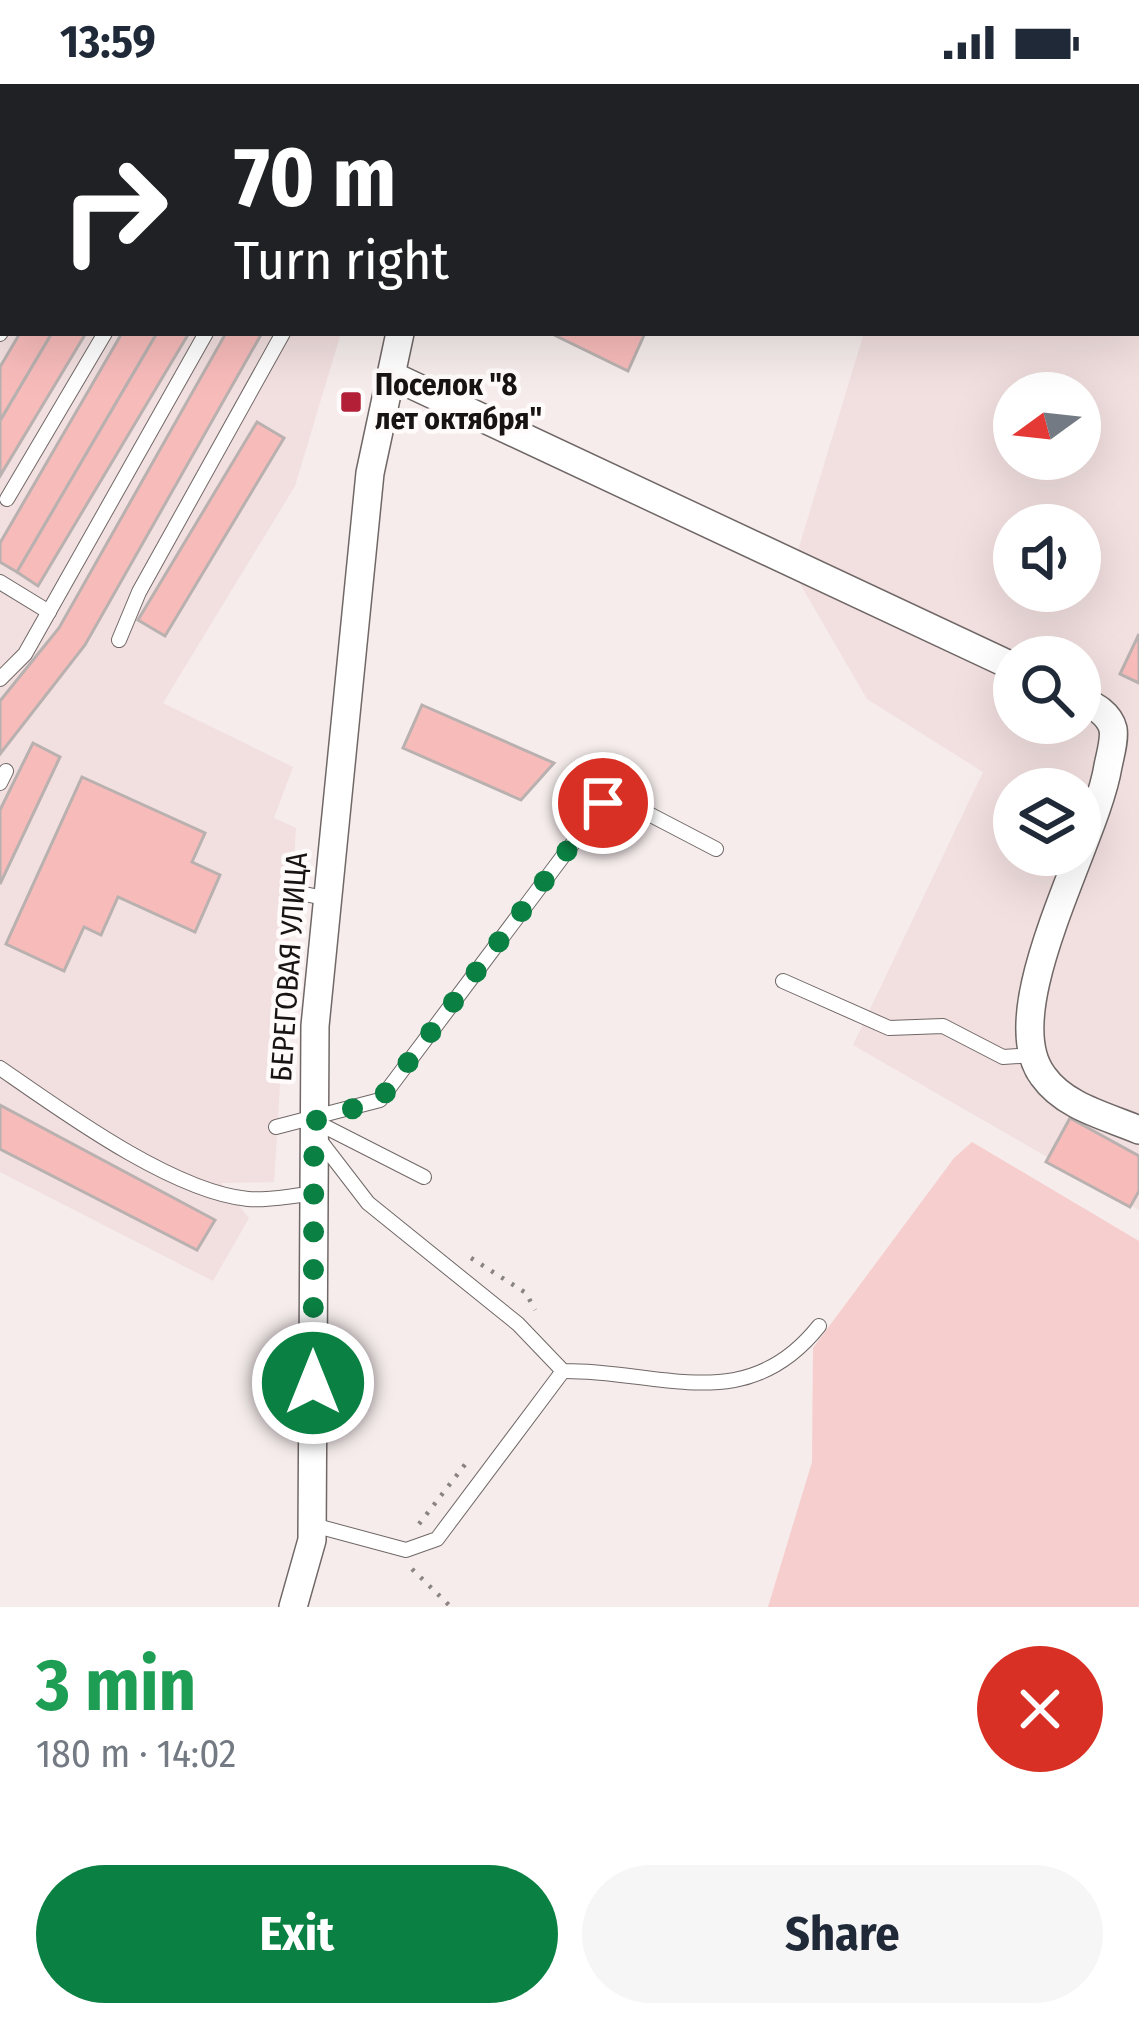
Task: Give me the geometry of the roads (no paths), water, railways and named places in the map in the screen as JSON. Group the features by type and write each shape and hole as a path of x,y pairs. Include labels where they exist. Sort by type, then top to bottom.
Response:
{"street":[{"name":"БЕРЕГОВАЯ УЛИЦА","path":"293,1607 313,1525 314,1128 324,898 370,473 400,336"},
{"path":"393,376 993,657"},
{"path":"1101,709 1114,730 1104,793 1039,973 1028,1028 1039,1072 1067,1100 1139,1130"}],"lane":[{"path":"7,499 103,336"},
{"path":"0,679 25,654 204,336"},
{"path":"119,640 139,592 281,336"},
{"path":"0,582 49,612"},
{"path":"314,1128 380,1100 603,803 624,801 716,849"},
{"path":"290,891 324,898"},
{"path":"783,981 890,1028 943,1026 1004,1058 1034,1054"},
{"path":"0,1068 76,1121 200,1187 249,1199 314,1193"},
{"path":"276,1127 314,1128 424,1177"},
{"path":"314,1128 368,1204 563,1371 722,1384 757,1376 795,1357 819,1326"},
{"path":"313,1525 406,1550 437,1539 563,1371"}],"place":[{"name":"Поселок \"8 лет октября\"","path":"351,402"}]}
